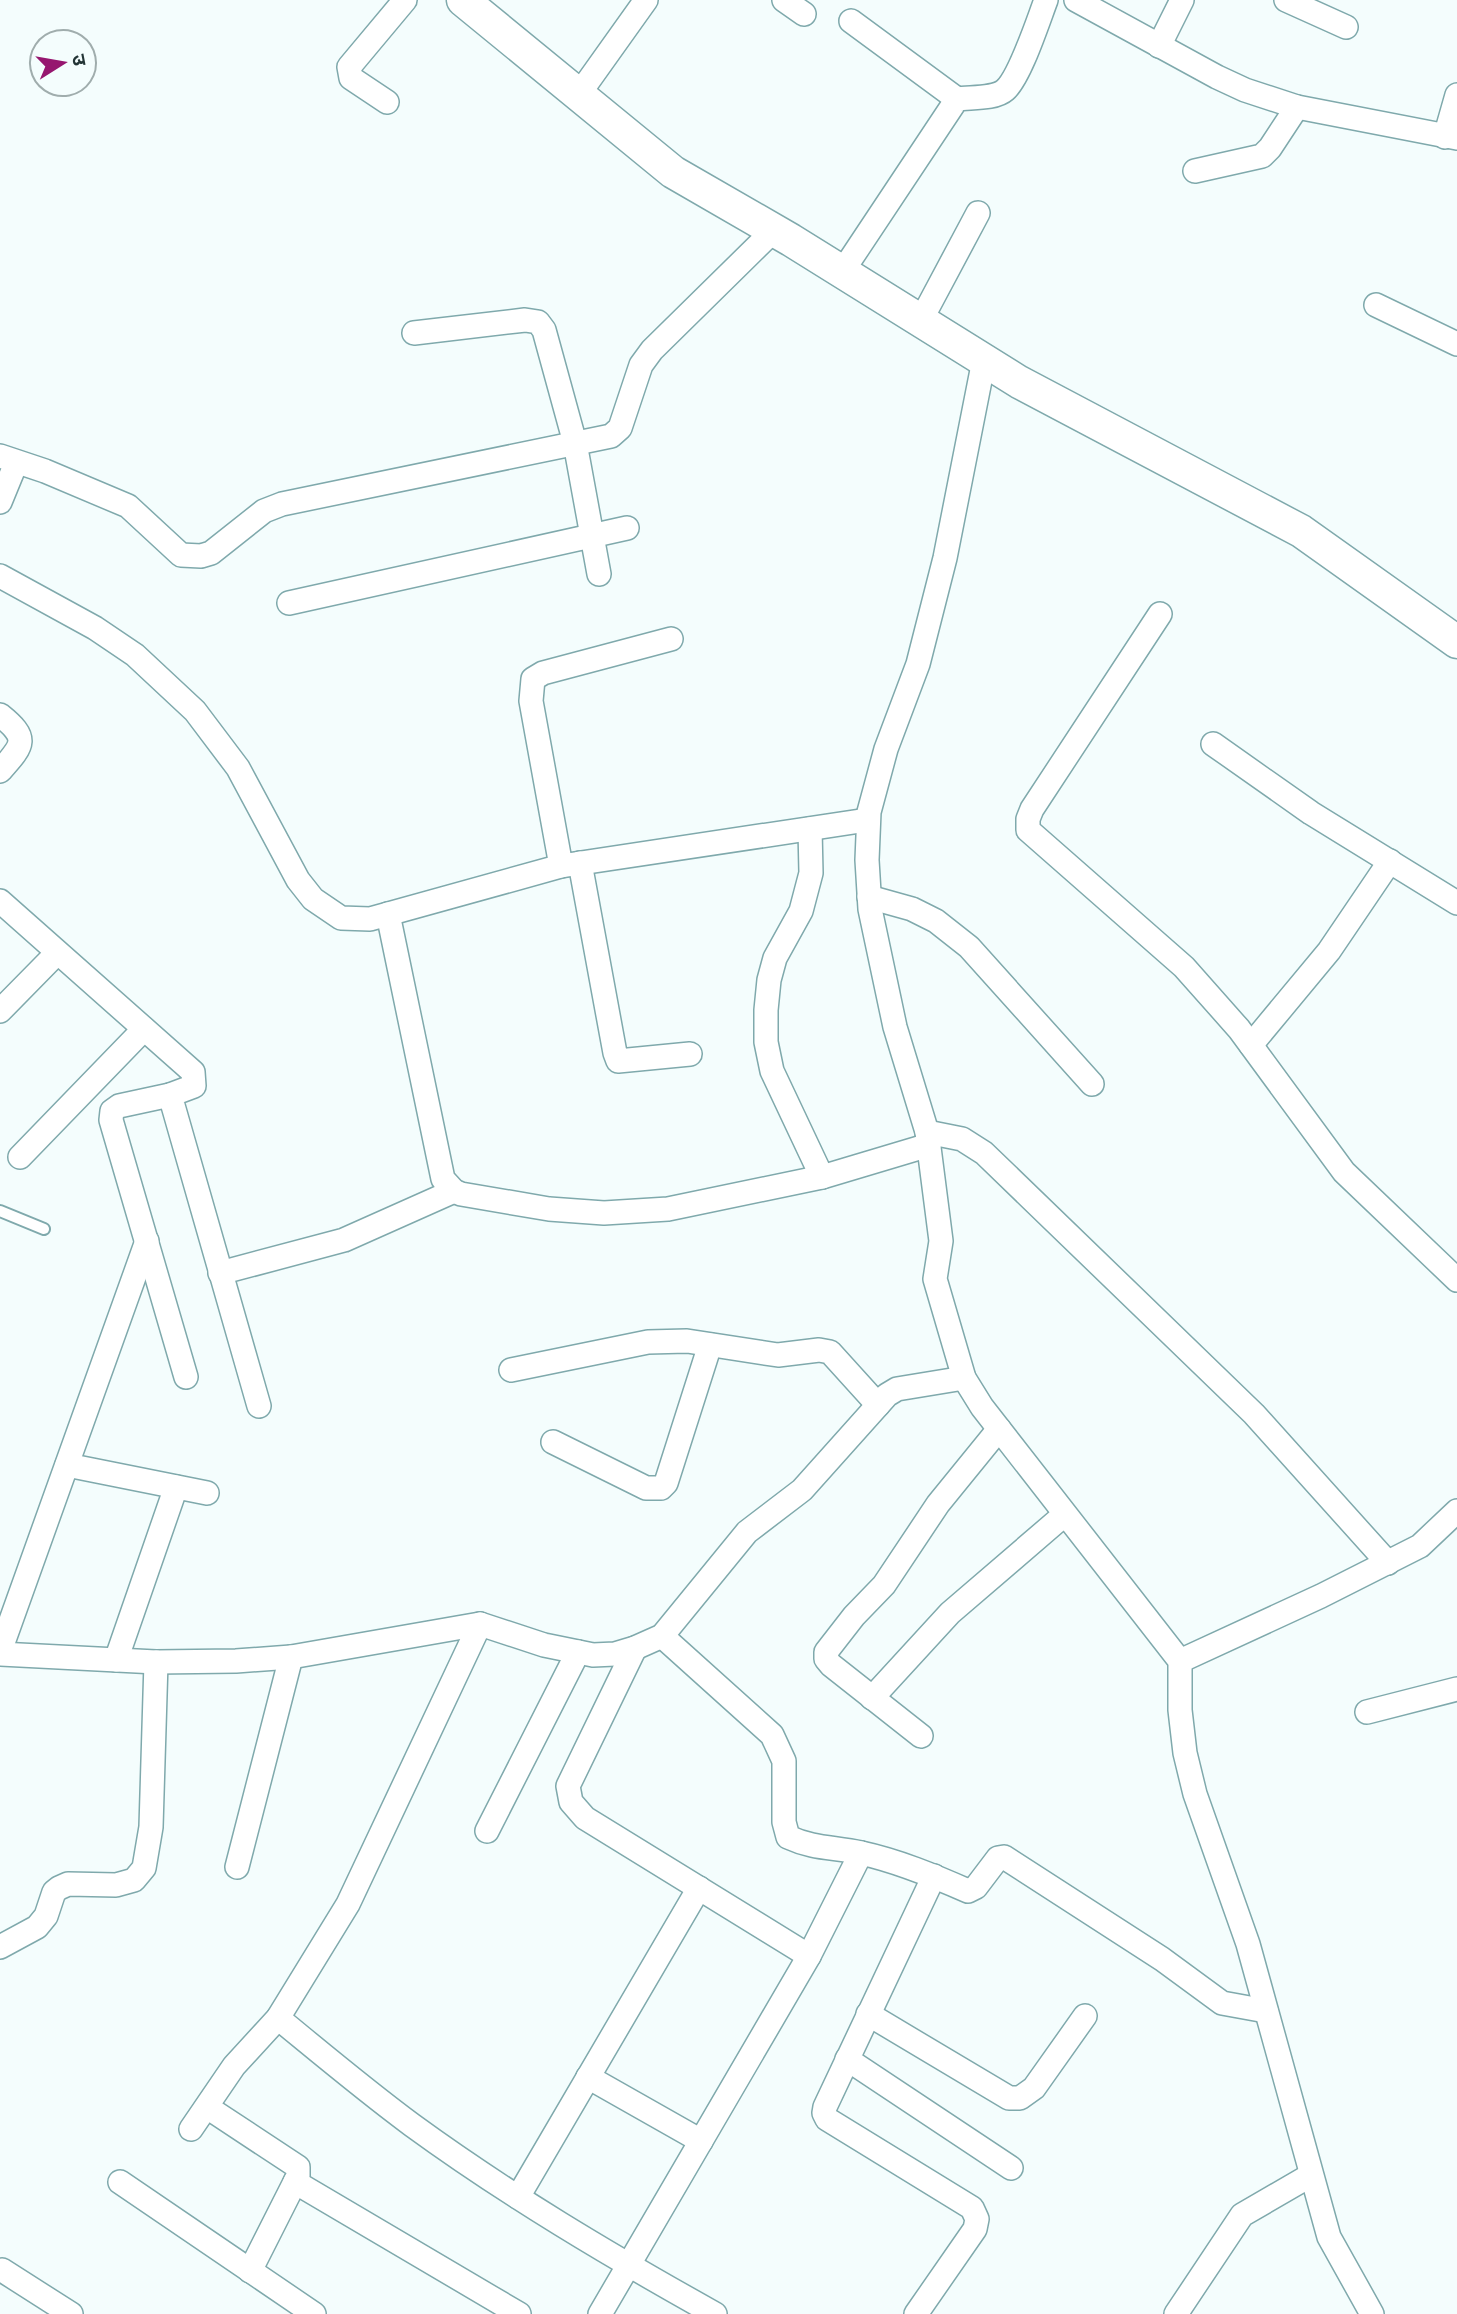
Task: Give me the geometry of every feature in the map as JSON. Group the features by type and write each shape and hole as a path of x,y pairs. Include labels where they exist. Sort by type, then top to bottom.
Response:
{"street":[{"path":"387,102 351,78 349,67 405,0"},
{"path":"463,0 673,172 840,270 1019,382 1301,531 1457,642"},
{"path":"579,94 646,0"},
{"path":"784,0 804,14"},
{"path":"840,270 850,260 957,99 1005,91 1015,77 1046,0"},
{"path":"1076,0 1245,90 1297,107 1451,137 1457,95"},
{"path":"1159,46 1182,0"},
{"path":"1286,0 1346,27"},
{"path":"850,21 957,99"},
{"path":"1195,171 1262,156 1297,107"},
{"path":"921,320 978,213"},
{"path":"0,502 8,459 45,471 128,506 181,555 201,556 211,554 264,511 282,504 611,436 620,428 640,365 774,230"},
{"path":"1376,305 1457,344"},
{"path":"414,333 526,320 538,322 544,330 575,443 599,574"},
{"path":"985,360 945,558 918,664 886,748 867,820 869,897 895,1027 928,1139 941,1241 935,1279 964,1378 1064,1515 1180,1661 1180,1710 1185,1753 1195,1794 1248,1944 1329,2237 1373,2314"},
{"path":"289,603 627,528"},
{"path":"0,576 95,628 135,655 195,711 239,768 298,880 313,899 341,918 370,919 571,864 867,820"},
{"path":"1160,614 1032,808 1028,830 1184,967 1251,1045 1343,1171 1455,1273"},
{"path":"671,639 543,673 533,679 531,701 618,1061 690,1054"},
{"path":"0,715 18,730 20,740 17,751 0,771"},
{"path":"1213,744 1311,813 1457,903"},
{"path":"810,829 811,873 801,911 775,958 769,980 766,1042 772,1071 822,1177"},
{"path":"1251,1045 1329,951 1390,861"},
{"path":"869,897 912,909 936,921 969,947 1092,1084"},
{"path":"0,901 193,1072 194,1086 170,1095 119,1106 112,1111 111,1120 186,1377"},
{"path":"388,914 443,1179 454,1191 549,1209 604,1213 668,1209 822,1177 928,1139 962,1139 984,1153 1254,1414 1388,1563"},
{"path":"0,1011 57,953"},
{"path":"20,1157 144,1029"},
{"path":"170,1095 259,1406"},
{"path":"220,1273 344,1240 454,1191"},
{"path":"147,1241 0,1652 156,1662 236,1661 291,1657 480,1624 534,1643 593,1655 615,1654 662,1636 747,1532 802,1490 887,1395 897,1390 964,1378"},
{"path":"511,1370 648,1342 687,1341 778,1355 819,1350 830,1352 878,1405"},
{"path":"553,1442 646,1488 661,1488 666,1483 710,1345"},
{"path":"921,1736 831,1665 826,1659 826,1652 854,1616 884,1585 938,1504 999,1429"},
{"path":"67,1465 207,1493"},
{"path":"116,1660 176,1487"},
{"path":"1180,1661 1420,1546 1457,1511"},
{"path":"872,1698 950,1614 1064,1515"},
{"path":"191,2129 234,2066 278,2018 348,1904 480,1624"},
{"path":"662,1636 772,1735 784,1761 784,1822 788,1836 806,1845 861,1853 934,1876 968,1891 972,1890 998,1858 1004,1857 1162,1959 1222,2003 1266,2011"},
{"path":"635,1648 568,1786 571,1802 585,1818 809,1956"},
{"path":"487,1831 578,1652"},
{"path":"237,1867 291,1657"},
{"path":"0,1948 37,1927 46,1916 54,1892 59,1888 68,1884 116,1885 134,1880 144,1868 150,1827 156,1662"},
{"path":"1367,1712 1457,1689"},
{"path":"600,2314 809,1956 861,1853"},
{"path":"916,2314 975,2229 977,2219 972,2207 827,2119 824,2113 934,1876"},
{"path":"518,2197 699,1888"},
{"path":"868,2014 1009,2098 1020,2098 1034,2088 1085,2015"},
{"path":"278,2018 411,2124 518,2197 628,2265 715,2314"},
{"path":"847,2059 1011,2168"},
{"path":"588,2077 701,2141"},
{"path":"207,2106 298,2166 298,2176 250,2271"},
{"path":"1177,2314 1242,2215 1311,2175"},
{"path":"120,2182 308,2312"},
{"path":"295,2182 519,2314"},
{"path":"2,2270 71,2314"}],"lane":[{"path":"0,1211 44,1228"}]}
